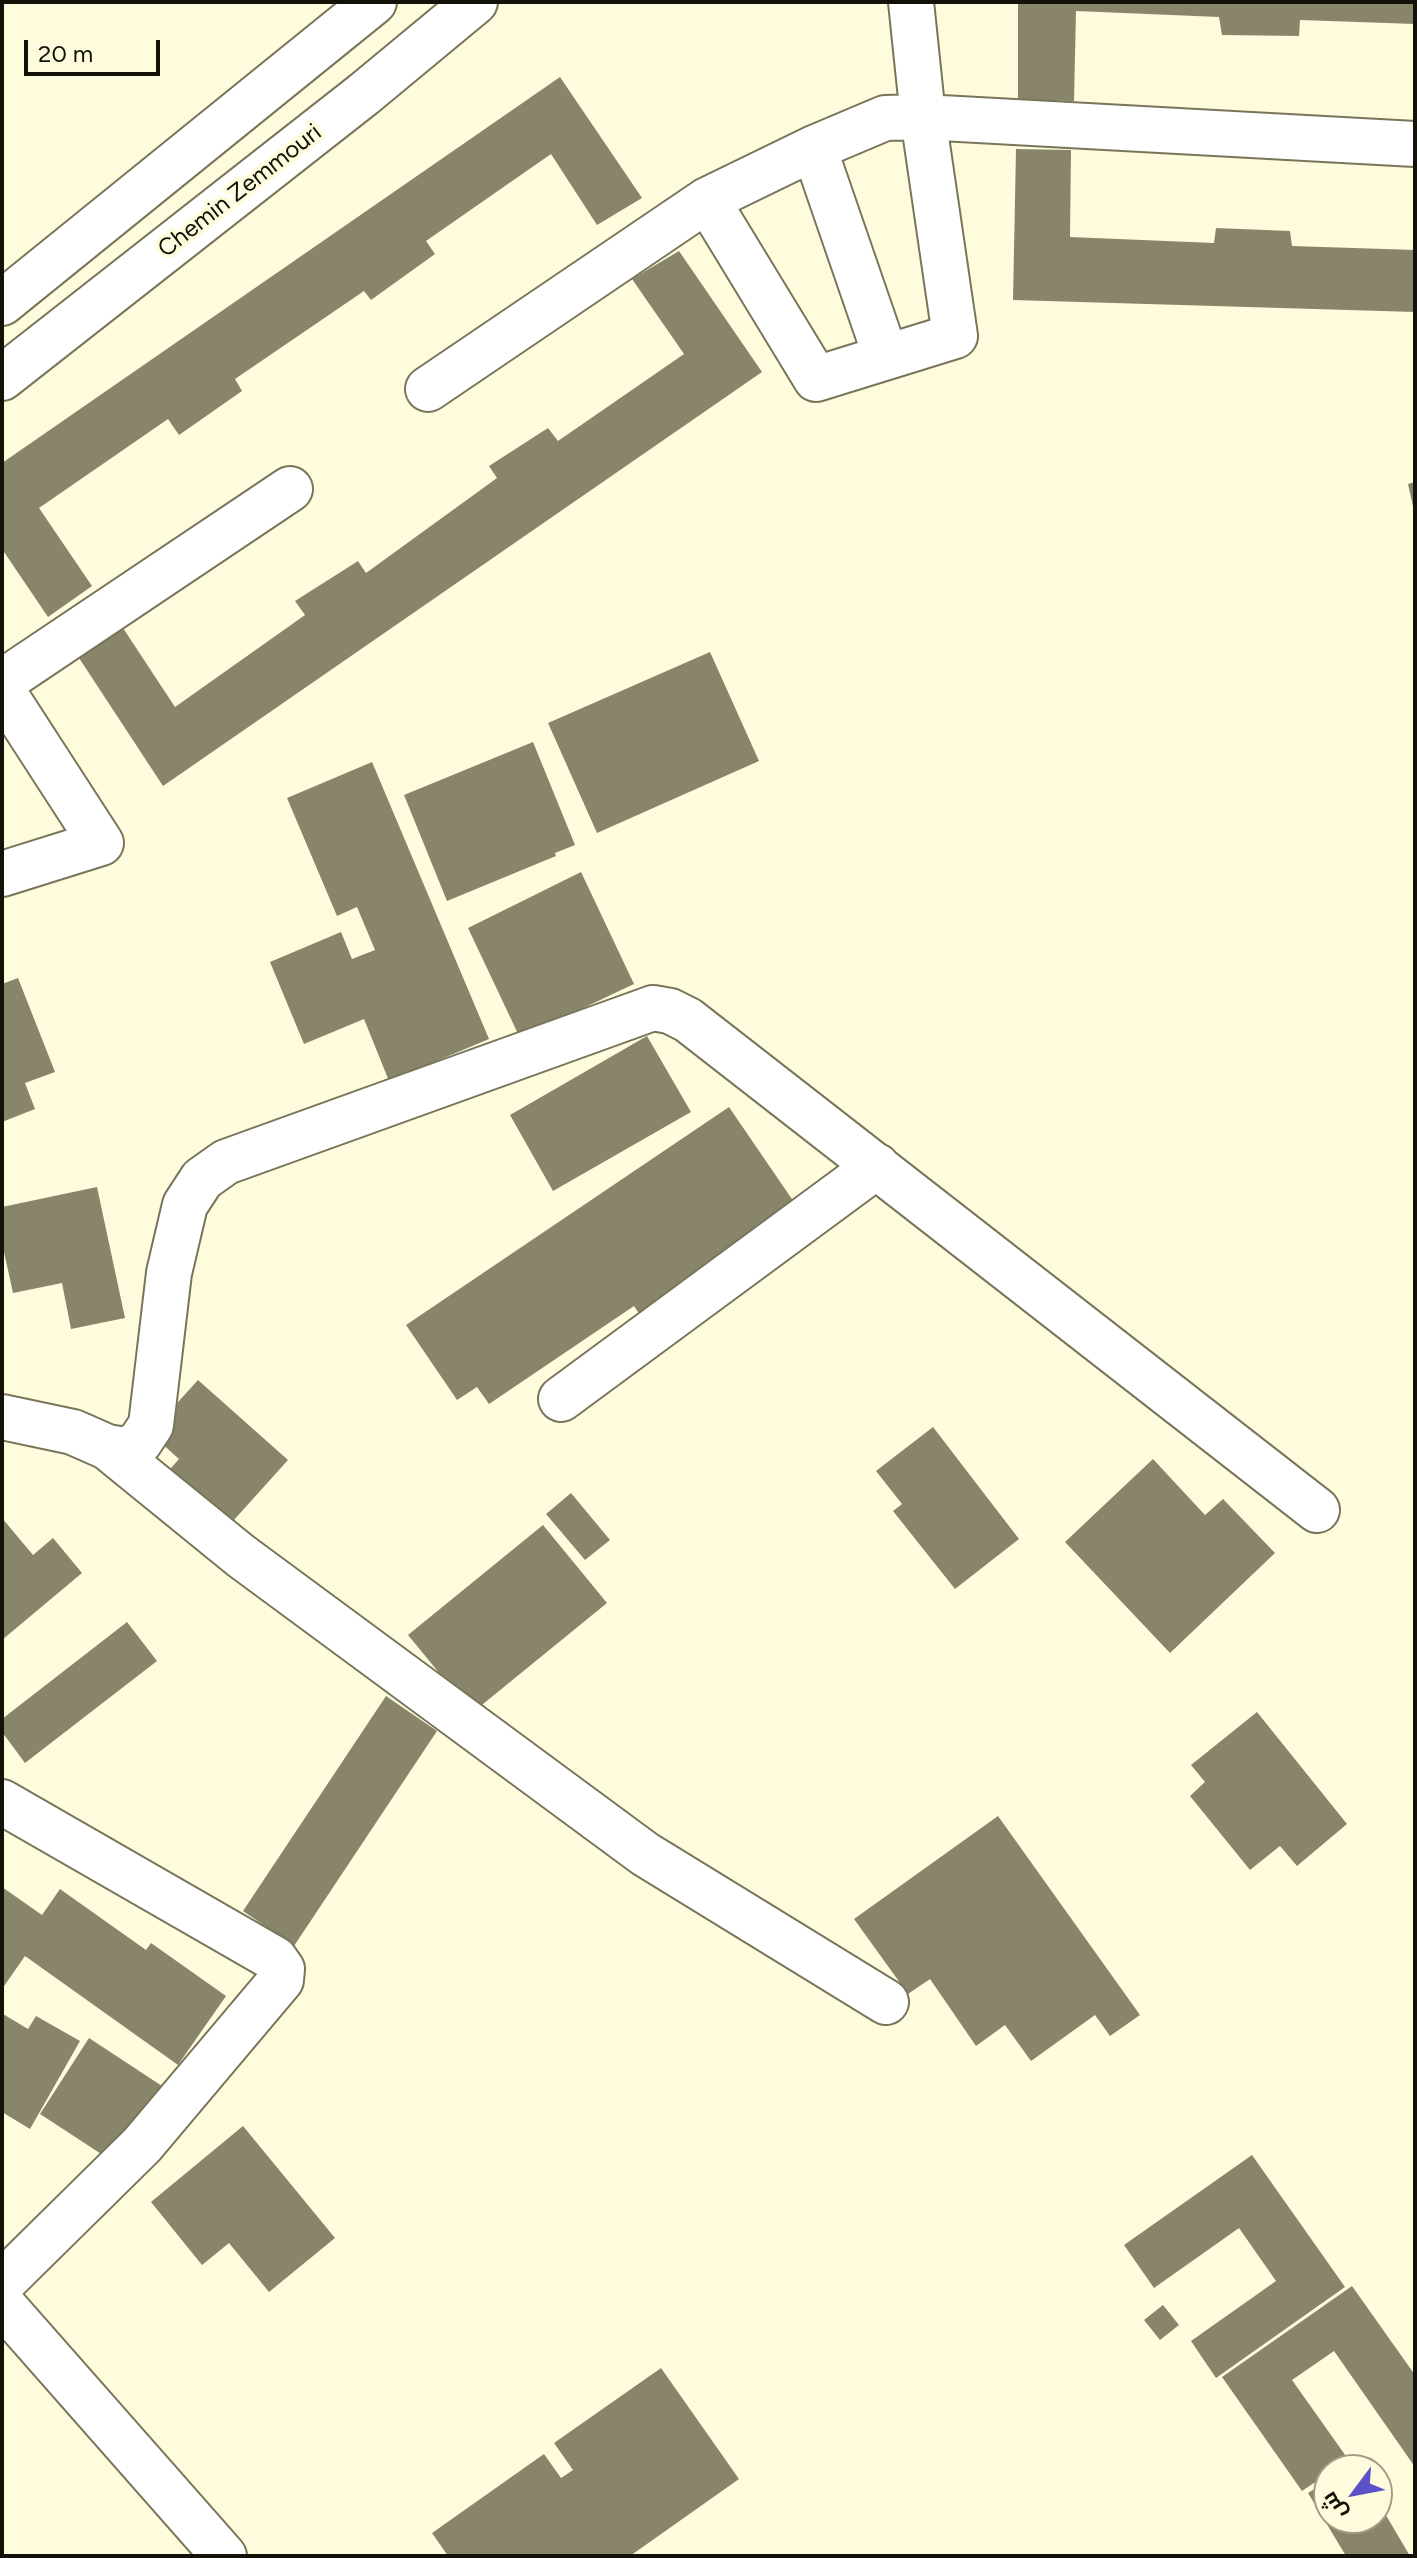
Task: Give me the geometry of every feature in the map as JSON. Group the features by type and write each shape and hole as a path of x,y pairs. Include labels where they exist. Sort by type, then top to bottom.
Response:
{"street":[{"path":"2,303 374,2"},
{"name":"Chemin Zemmouri","path":"2,378 364,94 475,2"},
{"path":"707,200 816,379 955,336 923,117 911,2"},
{"path":"428,389 707,200 814,148 885,118 923,117 1415,144"},
{"path":"814,148 886,357"},
{"path":"2,682 290,489"},
{"path":"2,690 101,843 2,874"},
{"path":"2,1417 73,1432 107,1447 125,1450 139,1443 151,1425 169,1273 185,1205 202,1179 226,1162 653,1008 670,1011 688,1020 1317,1510"},
{"path":"561,1399 877,1166"},
{"path":"107,1447 241,1556 645,1854 886,2002"},
{"path":"2,1802 275,1959 282,1969 281,1980 142,2145 2,2283"},
{"path":"2,2304 224,2556"}],"building":[{"path":"1018,2 1415,2 1415,24 1300,20 1299,36 1222,35 1219,17 1076,11 1074,101 1018,100"},
{"path":"560,77 642,198 597,225 551,154 426,241 435,254 371,300 364,291 235,379 242,391 179,435 168,419 39,508 92,586 48,617 2,549 2,463"},
{"path":"1016,149 1071,150 1070,237 1214,243 1216,228 1290,231 1292,246 1415,250 1415,312 1013,300"},
{"path":"679,251 762,372 163,786 79,658 123,628 175,707 305,615 295,601 358,561 366,573 497,478 489,466 548,428 558,441 684,354 632,279"},
{"path":"1415,482 1415,511 1414,511 1408,484"},
{"path":"710,652 759,761 597,833 548,723"},
{"path":"533,742 575,845 555,853 556,856 447,901 404,795"},
{"path":"372,762 489,1039 389,1081 364,1019 304,1044 270,962 341,932 352,959 375,950 357,907 337,916 287,798"},
{"path":"581,872 634,984 520,1038 468,928"},
{"path":"18,978 55,1072 25,1083 35,1109 2,1122 2,984"},
{"path":"647,1036 691,1112 553,1191 510,1115"},
{"path":"729,1107 798,1208 640,1315 634,1306 489,1404 477,1387 457,1400 406,1325"},
{"path":"97,1187 125,1318 71,1329 62,1283 13,1293 2,1253 2,1207"},
{"path":"198,1380 288,1460 224,1531 163,1477 179,1459 150,1433"},
{"path":"933,1427 1019,1539 955,1589 893,1511 902,1504 876,1471"},
{"path":"1153,1459 1205,1515 1223,1499 1275,1553 1170,1653 1065,1542"},
{"path":"571,1493 610,1540 585,1560 546,1514"},
{"path":"2,1518 33,1555 53,1538 82,1573 2,1640"},
{"path":"543,1525 607,1603 472,1713 408,1635"},
{"path":"127,1622 157,1661 25,1763 2,1732 2,1719"},
{"path":"386,1696 437,1731 294,1946 243,1911"},
{"path":"1257,1712 1347,1824 1297,1866 1280,1846 1250,1870 1190,1796 1205,1782 1191,1765"},
{"path":"998,1816 1140,2015 1110,2036 1095,2015 1031,2061 1005,2025 976,2046 930,1979 908,1994 854,1919"},
{"path":"2,1887 42,1915 60,1889 146,1950 151,1943 226,1996 178,2065 25,1956 2,1989"},
{"path":"3,2014 28,2029 36,2016 80,2041 30,2129 2,2112"},
{"path":"89,2038 162,2086 112,2161 40,2114"},
{"path":"243,2126 335,2238 269,2292 229,2243 202,2265 151,2202"},
{"path":"1252,2155 1345,2287 1216,2378 1191,2341 1276,2281 1239,2228 1154,2288 1124,2245"},
{"path":"1352,2286 1415,2375 1415,2467 1334,2351 1292,2380 1344,2454 1313,2454 1313,2484 1302,2491 1222,2377"},
{"path":"1163,2305 1179,2325 1160,2340 1144,2320"},
{"path":"661,2368 739,2479 630,2556 448,2556 432,2533 544,2454 561,2478 573,2470 554,2443"},
{"path":"1393,2527 1410,2556 1346,2556 1333,2534 1393,2534"}]}
